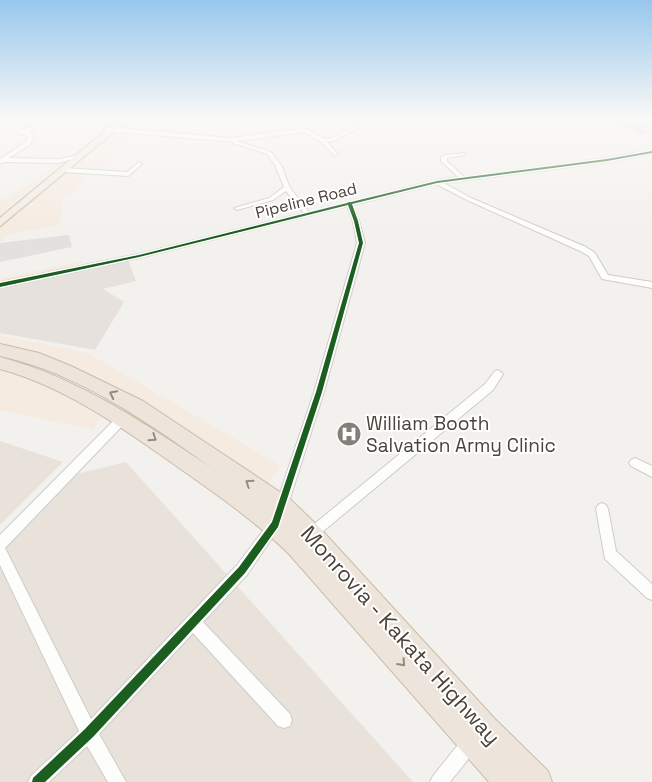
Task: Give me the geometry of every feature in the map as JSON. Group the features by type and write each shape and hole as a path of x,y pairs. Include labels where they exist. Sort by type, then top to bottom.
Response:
{"highway":[{"name":"Monrovia - Kakata Highway","path":"0,350 32,357 65,370 137,406 278,515 297,546 510,782"},
{"name":"Monrovia - Kakata Highway","path":"0,363 20,368 52,381 123,418 311,534 477,720 538,782"}],"main road":[{"path":"0,217 76,155"},
{"path":"0,223 80,155"}],"street":[{"path":"271,155 278,165 287,188 307,213"},
{"path":"450,155 446,156 444,161 462,178"},
{"name":"Pipeline Road","path":"0,285 139,256 437,182 632,155"},
{"path":"1,161 59,161 73,158"},
{"path":"64,170 128,174 139,164"},
{"path":"437,182 476,202 583,249 592,255 605,277 652,285"},
{"path":"237,208 271,199 287,188"},
{"path":"37,782 89,733 242,570 278,515 319,392 360,243 358,228 348,203"},
{"path":"311,534 489,387 498,374"},
{"path":"0,544 123,418"},
{"path":"635,464 652,472"},
{"path":"602,509 610,554 652,594"},
{"path":"0,551 89,733 117,782"},
{"path":"193,622 284,720"},
{"path":"439,782 471,741"}],"shaded area":[{"path":"79,155 115,157 97,173 89,175 77,190 62,197 61,219 56,226 6,235 3,241 0,241 0,220"},
{"path":"57,162 63,162 0,214 0,202 42,175"},
{"path":"69,235 72,247 0,262 0,243"},
{"path":"128,260 136,281 103,289 124,302 95,350 0,333 0,288"},
{"path":"83,261 83,263 0,282 0,278"},
{"path":"0,335 88,353 281,466 269,482 267,510 54,364 0,349"},
{"path":"0,359 18,361 109,403 93,430 0,410"},
{"path":"0,441 63,462 0,525"},
{"path":"126,462 413,782 0,782 0,547 68,476"}],"cycle path":[{"path":"0,285 139,256 437,182 632,155"},
{"path":"37,782 89,733 242,570 275,524 319,392 361,243 356,221 349,203"}],"place":[{"name":"William Booth Salvation Army Clinic","path":"349,434"}]}
